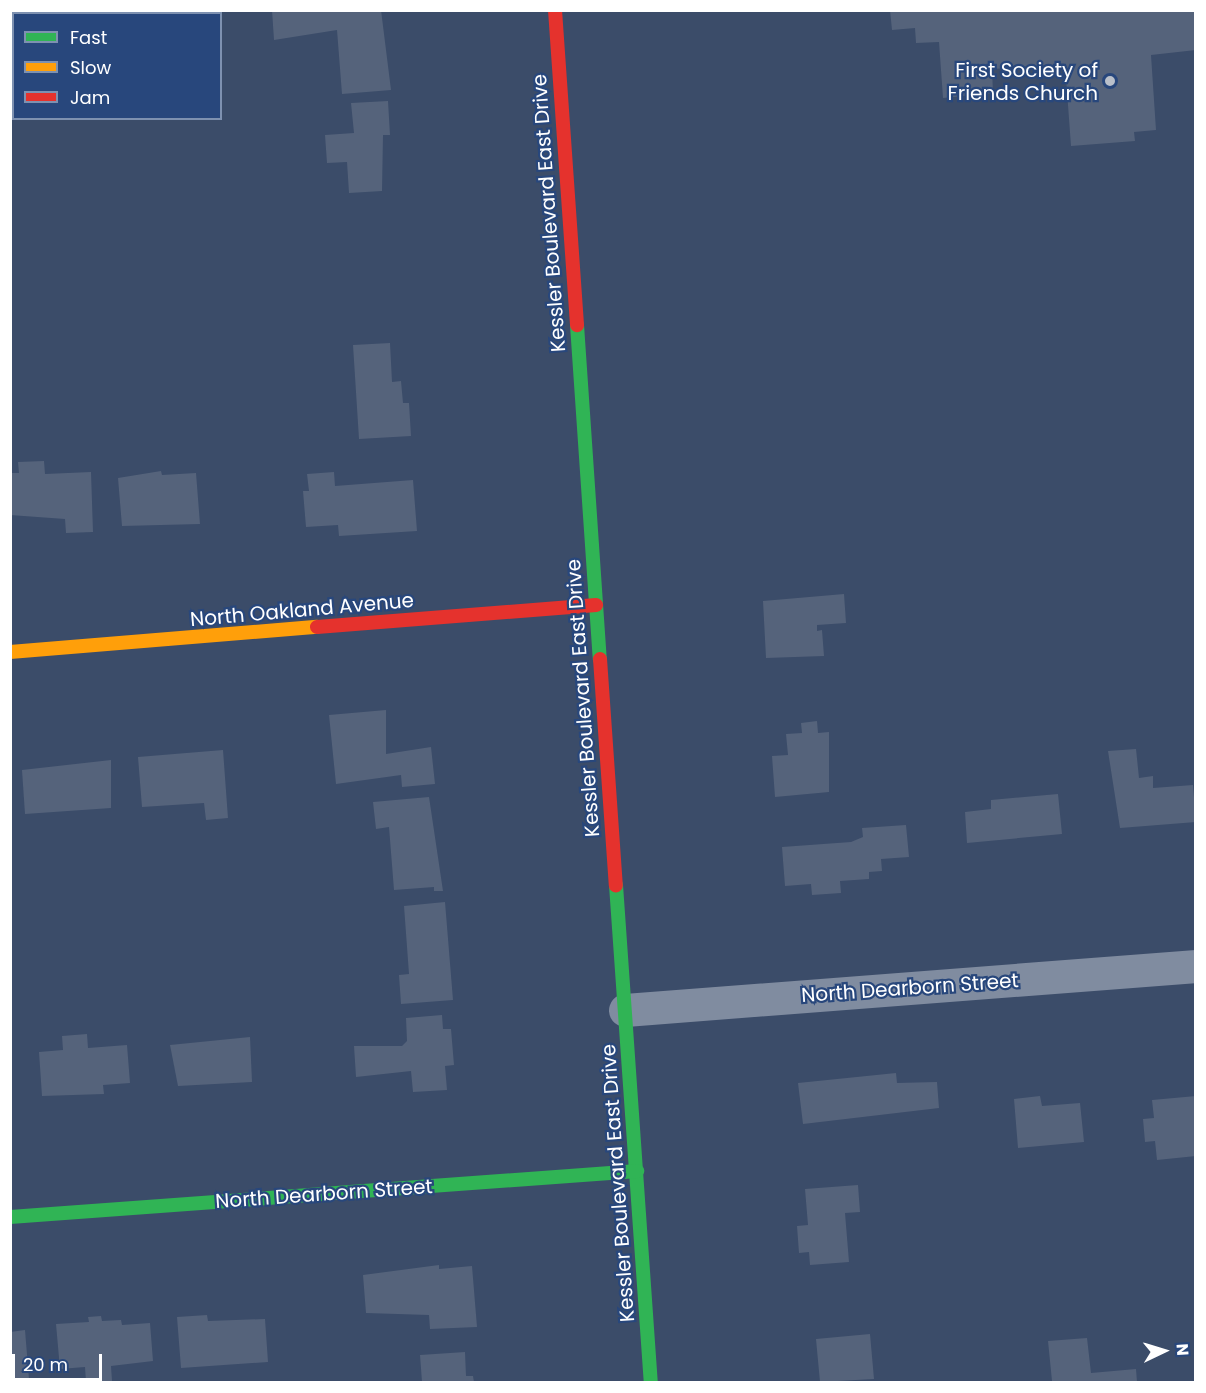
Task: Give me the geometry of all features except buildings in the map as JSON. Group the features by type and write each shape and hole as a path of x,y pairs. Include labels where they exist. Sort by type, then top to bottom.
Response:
{"main road":[{"name":"Kessler Boulevard East Drive","path":"555,10 651,1383"},
{"name":"North Oakland Avenue","path":"10,652 596,605"},
{"name":"North Dearborn Street","path":"10,1217 638,1172"}],"street":[{"name":"North Dearborn Street","path":"625,1010 1196,966"}],"traffic: fast":[{"path":"577,325 600,659"},
{"path":"616,885 651,1382"},
{"path":"10,1217 637,1171"}],"traffic: slow":[{"path":"10,652 317,627"}],"traffic: jam":[{"path":"555,10 577,325"},
{"path":"317,627 596,605"},
{"path":"600,659 616,885"}],"place":[{"name":"First Society of Friends Church","path":"1110,81"}]}
